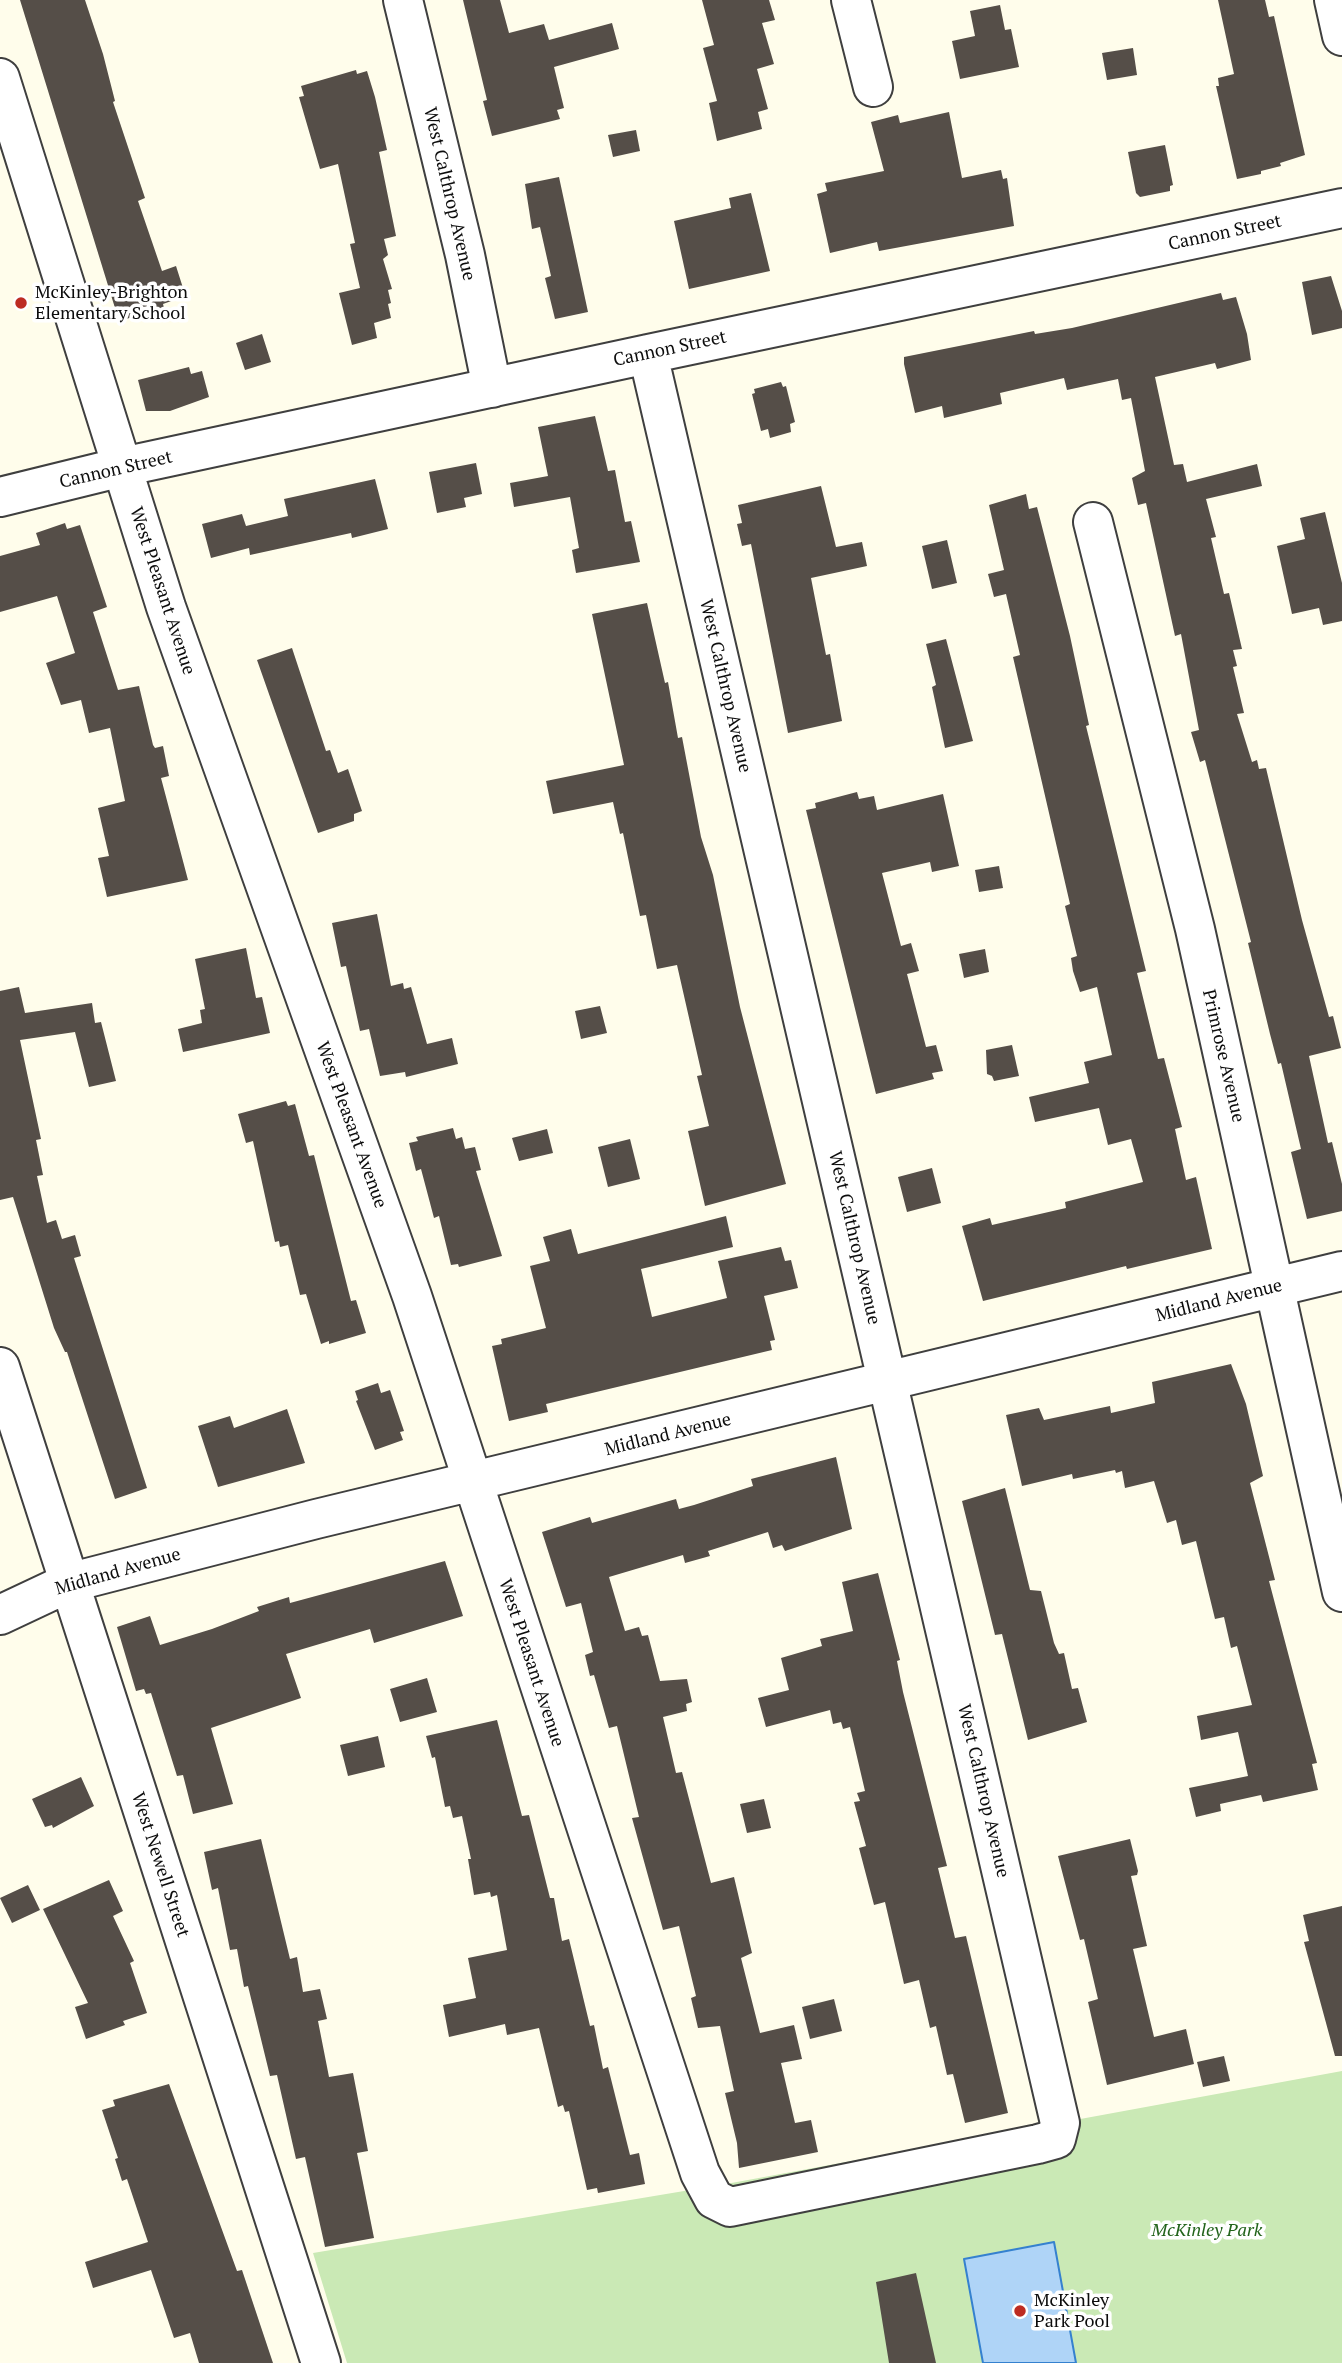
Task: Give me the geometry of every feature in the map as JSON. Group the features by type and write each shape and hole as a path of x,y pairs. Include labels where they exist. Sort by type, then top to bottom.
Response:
{"street":[{"name":"West Calthrop Avenue","path":"403,0 465,255 492,388"},
{"path":"851,0 873,87"},
{"path":"1334,0 1342,36"},
{"name":"West Pleasant Avenue","path":"0,78 166,607 407,1283 700,2173 714,2199 730,2207 1038,2144 1056,2139 1060,2123"},
{"name":"Cannon Street","path":"0,497 122,467 1342,208"},
{"name":"West Calthrop Avenue","path":"648,354 1060,2123"},
{"name":"Primrose Avenue","path":"1093,522 1195,929 1342,1592"},
{"name":"Midland Avenue","path":"0,1615 68,1583 471,1482 1342,1271"},
{"name":"West Newell Street","path":"0,1367 321,2363"}],"green space":[{"name":"McKinley Park","path":"1342,2071 1342,2363 347,2363 313,2253 726,2184"}],"water":[{"name":"McKinley Park Pool","path":"1054,2242 1076,2363 983,2363 964,2259"}],"building":[{"path":"20,0 85,0 103,54 115,101 113,102 145,198 138,201 162,271 176,266 183,288 174,291 177,299 163,304 164,308 119,321"},
{"path":"463,0 500,0 509,33 544,24 549,40 612,23 619,49 554,67 564,108 557,110 560,119 492,136 483,101 487,100"},
{"path":"702,0 769,0 775,20 762,23 774,64 757,69 768,109 758,112 762,129 717,141 709,103 717,101 703,48 714,45"},
{"path":"1218,0 1265,0 1269,17 1274,16 1305,155 1280,163 1281,166 1261,171 1261,174 1237,179 1216,86 1219,86 1218,78 1234,74"},
{"path":"1000,5 1005,30 1011,29 1019,67 960,79 952,41 975,36 970,11"},
{"path":"1133,48 1137,75 1107,80 1102,53"},
{"path":"356,70 357,74 367,71 375,97 387,150 379,152 396,236 384,239 388,255 383,259 392,289 388,290 391,318 374,323 377,338 352,345 339,293 360,288 350,244 355,243 338,164 320,169 299,97 304,96 301,86"},
{"path":"949,112 962,178 1001,170 1003,179 1007,178 1014,226 879,251 877,242 830,253 817,194 827,191 825,183 884,171 871,122 898,115 900,123"},
{"path":"636,130 640,151 613,157 608,135"},
{"path":"1165,145 1173,185 1170,186 1170,191 1140,197 1136,193 1128,152"},
{"path":"559,177 588,312 555,319 545,278 551,276 540,227 532,229 525,184"},
{"path":"751,193 770,271 689,289 674,221 731,208 729,198"},
{"path":"1331,276 1342,311 1342,328 1312,335 1302,282"},
{"path":"1221,293 1223,300 1236,297 1247,334 1251,360 1217,369 1215,363 1155,377 1174,465 1183,464 1187,482 1257,464 1262,486 1206,499 1216,537 1211,538 1224,594 1229,593 1242,649 1233,650 1237,666 1233,667 1244,713 1237,714 1252,762 1257,760 1259,769 1266,768 1302,920 1329,1017 1333,1016 1341,1048 1309,1056 1328,1143 1332,1142 1342,1184 1342,1211 1307,1219 1291,1152 1301,1149 1281,1063 1278,1064 1270,1034 1248,943 1251,942 1205,760 1200,762 1191,732 1199,730 1181,634 1175,636 1146,503 1138,505 1132,478 1145,471 1131,398 1122,400 1118,379 1067,390 1064,378 1000,393 1002,404 944,418 942,406 915,413 904,364 904,357 1034,331 1035,334 1072,328"},
{"path":"262,334 271,362 245,370 236,343"},
{"path":"189,367 191,374 202,371 209,397 170,411 146,411 138,380"},
{"path":"781,382 783,387 786,386 795,422 790,424 791,432 770,438 768,429 761,431 752,394 755,393 754,389"},
{"path":"595,416 608,471 615,470 625,522 631,521 640,562 576,573 572,550 579,548 570,497 514,507 510,483 548,476 538,427"},
{"path":"476,463 482,494 464,498 466,507 437,513 429,472"},
{"path":"375,479 388,529 352,538 351,533 250,555 249,548 211,558 202,524 242,514 246,526 288,516 284,499"},
{"path":"821,486 836,547 862,542 867,566 811,578 826,655 830,654 842,721 788,733 751,544 742,546 737,524 742,523 738,505"},
{"path":"1026,494 1029,509 1037,507 1070,636 1089,725 1086,726 1146,971 1137,973 1158,1059 1164,1058 1182,1127 1175,1129 1186,1180 1196,1177 1212,1249 1127,1269 1126,1266 983,1301 962,1226 990,1218 992,1225 1066,1208 1065,1202 1143,1182 1131,1139 1108,1145 1099,1108 1035,1122 1029,1097 1089,1083 1084,1062 1112,1055 1097,987 1080,992 1073,971 1071,958 1077,956 1065,906 1070,904 1013,657 1020,655 1006,594 994,597 988,574 1004,570 989,505"},
{"path":"1325,512 1342,583 1342,621 1323,625 1319,608 1292,614 1277,546 1305,539 1300,518"},
{"path":"65,523 67,529 80,525 107,607 93,612 118,690 139,686 153,745 155,748 163,746 169,776 161,778 188,880 107,897 98,858 109,856 98,808 125,801 110,728 89,733 81,700 61,705 46,663 75,653 57,596 0,612 0,556 40,545 36,533"},
{"path":"947,540 957,583 932,589 922,546"},
{"path":"647,603 665,683 668,682 678,738 682,737 701,837 713,875 740,1007 786,1184 705,1206 688,1131 709,1126 697,1076 702,1075 677,965 657,969 646,915 640,916 623,833 620,834 613,802 553,814 546,781 624,765 592,614"},
{"path":"946,639 973,741 945,748 932,687 936,685 926,644"},
{"path":"292,648 326,751 330,750 338,773 348,769 362,811 354,814 354,821 318,833 257,660"},
{"path":"857,792 859,799 874,796 877,810 943,794 959,866 932,872 930,862 882,873 901,946 911,943 919,971 907,974 926,1047 936,1045 943,1071 932,1073 934,1079 876,1094 806,810 816,808 815,803"},
{"path":"999,866 1003,888 979,892 975,870"},
{"path":"377,914 391,986 403,983 404,989 411,987 427,1044 452,1038 458,1064 406,1077 405,1072 380,1076 369,1029 360,1031 346,966 341,967 332,923"},
{"path":"246,948 256,998 262,997 270,1033 183,1052 178,1029 202,1023 200,1010 205,1009 195,959"},
{"path":"985,949 989,972 964,978 959,954"},
{"path":"19,987 25,1013 92,1003 95,1023 101,1022 116,1081 89,1087 75,1032 20,1040 41,1139 36,1140 43,1175 37,1176 47,1223 56,1220 62,1239 75,1235 81,1256 74,1258 147,1488 115,1499 67,1352 54,1328 13,1197 0,1200 0,991"},
{"path":"600,1006 607,1033 581,1039 575,1011"},
{"path":"1012,1045 1019,1076 994,1081 992,1076 987,1074 986,1050"},
{"path":"286,1101 288,1106 295,1104 309,1156 314,1155 351,1301 356,1300 366,1333 329,1344 329,1341 321,1344 306,1294 300,1295 288,1245 280,1247 279,1241 275,1242 253,1141 246,1143 238,1114"},
{"path":"453,1128 456,1139 462,1137 465,1149 475,1147 481,1170 476,1171 502,1256 459,1267 458,1264 451,1265 439,1216 434,1218 421,1169 416,1171 409,1143 418,1141 416,1137"},
{"path":"547,1129 553,1153 519,1161 512,1138"},
{"path":"630,1139 640,1179 608,1187 598,1147"},
{"path":"932,1168 941,1203 907,1212 898,1177"},
{"path":"726,1216 733,1247 641,1269 652,1317 727,1298 718,1261 781,1247 785,1261 791,1260 798,1288 764,1296 775,1340 770,1341 772,1350 546,1404 548,1412 509,1421 492,1346 502,1344 501,1339 546,1328 530,1266 550,1261 543,1237 571,1229 578,1254"},
{"path":"1231,1364 1246,1404 1263,1476 1250,1483 1275,1580 1269,1581 1317,1763 1312,1764 1318,1790 1263,1802 1261,1795 1220,1804 1221,1811 1196,1817 1189,1788 1248,1776 1238,1732 1201,1740 1197,1716 1252,1705 1237,1646 1231,1648 1224,1617 1215,1619 1196,1541 1182,1545 1176,1520 1167,1523 1154,1481 1125,1488 1122,1471 1116,1473 1115,1470 1073,1479 1072,1474 1022,1486 1006,1415 1039,1408 1044,1420 1110,1406 1111,1413 1155,1403 1152,1382"},
{"path":"378,1383 381,1393 390,1390 404,1431 400,1432 403,1440 375,1450 356,1401 355,1391"},
{"path":"287,1409 305,1463 218,1487 198,1426 230,1416 234,1428"},
{"path":"836,1457 852,1529 785,1551 782,1545 773,1548 768,1532 708,1551 710,1556 685,1563 683,1555 609,1577 625,1631 639,1627 642,1636 648,1635 660,1681 687,1679 692,1702 686,1704 687,1711 663,1717 676,1773 682,1772 711,1883 734,1877 752,1953 741,1958 760,2033 794,2025 802,2059 781,2063 795,2123 811,2120 818,2152 739,2168 737,2143 725,2093 734,2091 720,2026 698,2028 691,1998 696,1996 679,1926 663,1930 632,1818 639,1817 617,1726 609,1728 594,1675 590,1676 585,1655 593,1652 581,1603 566,1607 542,1532 590,1517 592,1523 676,1499 679,1509 753,1486 751,1479"},
{"path":"1005,1488 1030,1590 1041,1591 1054,1643 1059,1654 1064,1653 1072,1689 1078,1688 1087,1722 1028,1740 1002,1634 995,1635 962,1501"},
{"path":"445,1561 463,1616 374,1643 370,1629 286,1654 301,1698 211,1728 233,1804 193,1814 183,1775 177,1776 151,1693 146,1694 144,1689 136,1691 117,1627 150,1616 160,1645 212,1629 259,1611 257,1607 289,1597 290,1603"},
{"path":"878,1573 900,1660 897,1661 903,1692 947,1866 938,1868 955,1938 966,1936 1008,2113 965,2123 953,2074 947,2075 936,2026 930,2028 919,1980 904,1984 885,1902 874,1905 859,1848 866,1846 854,1802 860,1801 857,1793 865,1791 850,1727 843,1729 841,1722 833,1724 830,1710 766,1727 758,1698 789,1690 781,1658 822,1646 820,1639 853,1631 842,1582"},
{"path":"427,1678 437,1712 400,1722 390,1689"},
{"path":"497,1720 522,1816 529,1815 550,1898 554,1898 562,1941 569,1939 590,2026 594,2025 603,2069 608,2067 630,2155 639,2153 645,2184 598,2193 597,2188 587,2190 569,2111 565,2112 563,2105 558,2107 539,2028 507,2035 505,2024 449,2037 443,2005 476,1998 468,1958 507,1950 497,1895 491,1897 490,1892 474,1895 468,1859 471,1859 462,1816 453,1818 450,1806 445,1807 435,1757 432,1758 426,1736"},
{"path":"378,1736 385,1767 348,1776 340,1745"},
{"path":"81,1777 94,1806 53,1828 52,1825 45,1827 32,1799"},
{"path":"764,1799 771,1828 747,1833 740,1804"},
{"path":"261,1839 290,1959 297,1957 303,1992 320,1989 327,2019 318,2021 329,2077 353,2073 368,2151 357,2153 374,2238 325,2247 305,2157 296,2159 277,2075 270,2076 248,1986 244,1987 237,1949 230,1950 218,1888 212,1890 204,1852"},
{"path":"1130,1839 1138,1871 1137,1875 1131,1876 1147,1946 1133,1949 1154,2037 1186,2029 1194,2064 1107,2085 1088,2002 1098,1999 1084,1939 1080,1940 1058,1856"},
{"path":"109,1880 123,1911 113,1916 134,1961 130,1963 147,2013 123,2021 125,2025 86,2039 75,2007 88,2003 43,1909"},
{"path":"28,1885 40,1910 12,1923 0,1898"},
{"path":"1342,1906 1342,2056 1335,2056 1304,1942 1309,1941 1303,1915"},
{"path":"834,1999 842,2031 810,2039 802,2007"},
{"path":"1224,2056 1230,2081 1203,2087 1197,2062"},
{"path":"169,2084 237,2271 242,2270 273,2363 199,2363 190,2333 174,2338 151,2270 93,2288 85,2262 148,2242 127,2179 122,2181 115,2159 118,2158 102,2110 115,2106 113,2100"},
{"path":"916,2273 936,2363 889,2363 876,2282"}],"place":[{"name":"McKinley-Brighton Elementary School","path":"21,303"},
{"name":"McKinley Park Pool","path":"1020,2311"}]}
